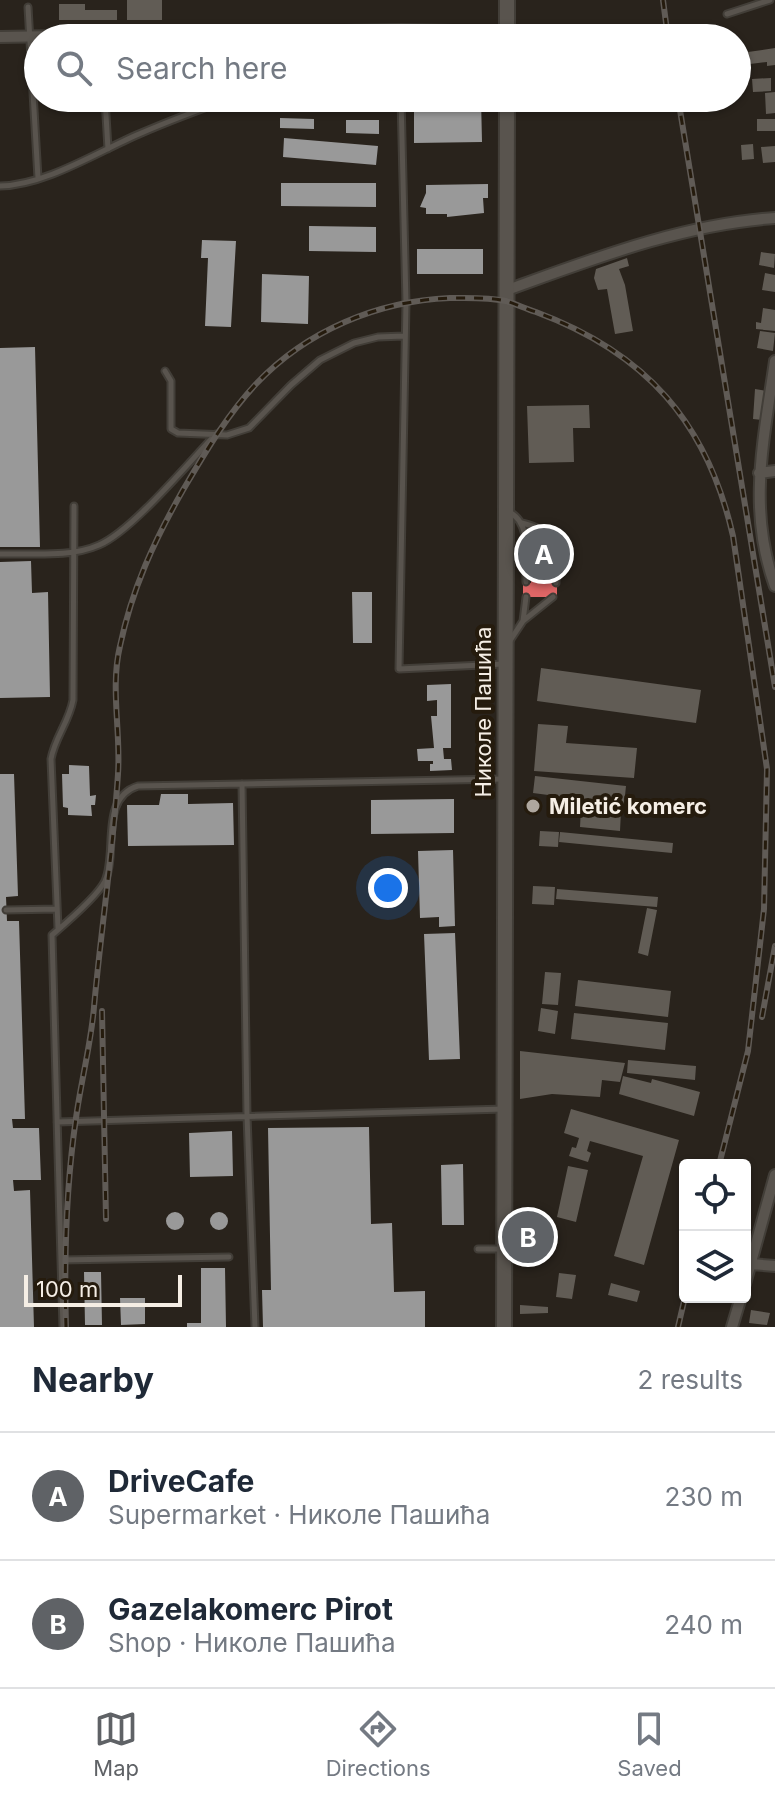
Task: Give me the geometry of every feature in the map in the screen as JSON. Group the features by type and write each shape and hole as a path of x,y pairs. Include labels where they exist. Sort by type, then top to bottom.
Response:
{"main road":[{"path":"507,0 507,24"},
{"name":"Николе Пашића","path":"504,1327 507,112"}],"street":[{"path":"0,37 24,37"},
{"path":"507,290 630,247 751,220 775,218"},
{"path":"775,361 771,412 759,473 769,537 766,563 775,586"},
{"path":"759,473 775,471"},
{"path":"775,1175 751,1264 775,1266"},
{"path":"732,1327 739,1303"}],"lane":[{"path":"727,14 770,0"},
{"path":"28,7 29,24"},
{"path":"34,112 38,178"},
{"path":"106,112 108,150"},
{"path":"0,186 13,186 38,178 196,112"},
{"path":"401,112 406,303 399,669 506,664"},
{"path":"165,371 171,381 171,429 178,433 227,435 249,428 320,360 354,343 378,337 404,336"},
{"path":"0,554 73,551 98,546 120,533 216,434"},
{"path":"63,1327 52,935 58,928 51,759 54,742 70,717 73,700 74,506"},
{"path":"506,511 522,523 542,531 555,544 556,583"},
{"path":"522,523 526,582"},
{"path":"506,646 523,621 526,597"},
{"path":"523,621 553,597"},
{"path":"52,935 103,884 108,872 114,812 129,789 138,786 505,779"},
{"path":"242,784 247,1116 255,1327"},
{"path":"6,910 57,909"},
{"path":"57,1122 505,1109"},
{"path":"478,1249 504,1249"},
{"path":"61,1260 229,1257"}],"building: Shops":[{"path":"529,545 553,545 548,583 557,583 557,597 523,597 523,582 531,583"},
{"path":"523,1216 535,1216 535,1240 523,1240"}],"building: Industry":[{"path":"414,112 481,112 482,142 414,143"},
{"path":"280,118 314,119 314,129 280,128"},
{"path":"346,120 379,120 379,134 346,133"},
{"path":"284,138 378,146 376,165 283,157"},
{"path":"281,183 376,183 376,207 281,206"},
{"path":"488,184 488,198 483,198 484,213 447,217 447,214 426,214 426,208 420,207 426,185"},
{"path":"309,226 376,227 376,252 309,251"},
{"path":"202,240 236,241 231,327 205,326 208,258 201,258"},
{"path":"417,249 483,249 483,274 417,274"},
{"path":"262,274 309,276 308,324 261,322"},
{"path":"35,347 40,547 0,547 0,348"},
{"path":"31,561 32,593 48,592 50,697 0,698 0,562"},
{"path":"352,592 372,592 372,643 353,643"},
{"path":"451,684 451,748 443,748 444,759 451,759 452,770 430,771 433,761 418,761 417,749 434,748 431,716 437,716 437,700 427,701 427,685"},
{"path":"69,765 89,766 90,796 96,795 95,805 91,805 92,816 68,815 68,808 63,807 62,774 69,774"},
{"path":"0,774 14,774 18,896 6,897 7,921 19,921 25,1119 12,1119 13,1128 39,1128 41,1180 13,1180 14,1191 30,1190 34,1327 0,1327"},
{"path":"161,794 188,794 188,804 233,803 234,845 128,846 127,805 159,805"},
{"path":"454,799 454,833 371,834 371,800"},
{"path":"453,850 455,926 439,927 439,917 420,918 418,851"},
{"path":"455,933 460,1059 429,1060 424,934"},
{"path":"369,1127 371,1224 392,1223 394,1292 425,1291 425,1327 263,1327 262,1290 271,1290 268,1128"},
{"path":"232,1131 233,1176 190,1177 189,1133"},
{"path":"463,1164 464,1225 442,1225 441,1165"},
{"path":"171,1212 179,1212 184,1221 182,1228 171,1230 166,1225 166,1217"},
{"path":"215,1212 223,1212 228,1221 226,1228 215,1230 210,1225 210,1217"},
{"path":"201,1268 225,1268 226,1327 187,1327 187,1323 201,1323"},
{"path":"84,1272 101,1272 102,1325 85,1325"},
{"path":"120,1298 145,1298 145,1324 121,1325"}],"building: Other":[{"path":"127,0 162,0 162,20 127,20"},
{"path":"59,4 85,4 85,10 117,10 117,20 59,20"},
{"path":"775,48 775,65 767,66 767,62 751,64 751,52"},
{"path":"771,78 771,91 753,92 752,79"},
{"path":"775,92 775,113 766,114 765,93"},
{"path":"757,119 775,119 775,131 757,131"},
{"path":"753,144 754,159 742,160 741,145"},
{"path":"775,146 775,162 763,163 761,147"},
{"path":"761,252 775,254 774,268 759,265"},
{"path":"627,258 629,266 619,269 633,331 615,334 607,289 598,290 594,278 596,269"},
{"path":"765,273 775,275 775,292 762,290"},
{"path":"763,308 775,310 775,331 756,329 756,322 761,323"},
{"path":"760,331 775,333 773,351 757,348"},
{"path":"755,389 767,391 762,420 753,419"},
{"path":"589,405 590,428 573,428 574,462 529,463 527,406"},
{"path":"541,668 701,690 696,723 537,701"},
{"path":"538,724 568,726 566,743 637,748 634,778 534,771"},
{"path":"535,776 626,786 624,805 533,793"},
{"path":"581,808 621,811 620,831 580,827"},
{"path":"540,831 559,832 558,847 539,846"},
{"path":"560,832 673,843 672,853 559,842"},
{"path":"533,886 555,887 554,905 532,904"},
{"path":"557,889 658,897 657,907 556,899"},
{"path":"647,908 657,910 648,956 638,953"},
{"path":"545,972 561,973 558,1005 542,1004"},
{"path":"578,980 671,991 668,1017 575,1006"},
{"path":"541,1008 558,1011 555,1034 538,1031"},
{"path":"574,1013 668,1023 665,1050 571,1039"},
{"path":"520,1051 625,1063 620,1082 602,1080 600,1097 552,1094 520,1099"},
{"path":"628,1060 696,1066 695,1080 627,1073"},
{"path":"623,1076 651,1083 652,1079 700,1092 694,1116 619,1094"},
{"path":"571,1109 679,1140 644,1265 614,1256 643,1156 590,1141 588,1162 569,1156 579,1138 564,1133"},
{"path":"568,1166 588,1170 576,1222 557,1217"},
{"path":"535,1228 551,1228 551,1240 535,1240"},
{"path":"559,1273 576,1275 572,1299 556,1297"},
{"path":"611,1283 640,1291 637,1302 608,1295"},
{"path":"520,1305 548,1307 548,1313 520,1314"},
{"path":"751,1310 770,1313 767,1325 749,1323"}],"railway":[{"path":"663,0 666,24"},
{"path":"680,112 775,687"},
{"path":"66,1327 70,1170 93,1021 113,832 119,758 117,662 131,605 153,547 172,509 216,435 245,396 276,365 320,334 344,322 396,305 450,298 506,301 575,329 610,348 640,371 666,397 707,459 722,495 733,536 767,769 764,909 748,1051 721,1159"},
{"path":"762,1017 775,946"},
{"path":"102,1011 106,1219"},
{"path":"678,1327 684,1303"}],"place":[{"name":"DriveCafe","path":"544,554"},
{"name":"Miletić komerc","path":"533,806"},
{"name":"Gazelakomerc Pirot","path":"528,1237"}]}
